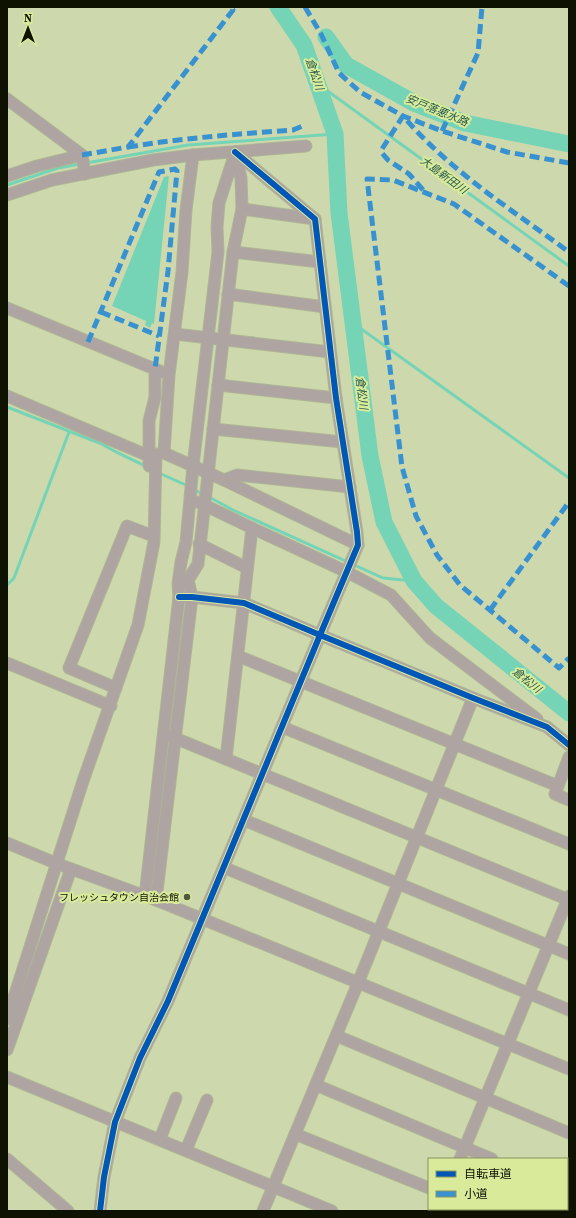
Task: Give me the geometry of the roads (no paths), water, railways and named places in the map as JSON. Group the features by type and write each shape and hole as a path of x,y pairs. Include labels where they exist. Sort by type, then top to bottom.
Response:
{"street":[{"path":"7,99 82,155 85,174"},
{"path":"7,195 52,180 153,160 193,155 306,146"},
{"path":"156,900 192,597 188,580 198,564 199,544 233,252 242,209 241,178 235,152"},
{"path":"100,1211 104,1177 115,1122 140,1058 168,1001 225,868 282,726 358,545 336,398 315,219 235,152"},
{"path":"145,896 179,597 178,584 186,542 193,466 218,252 217,227 219,203 235,152"},
{"path":"7,176 37,166 82,155"},
{"path":"7,1019 58,864 83,781 110,706 113,686 131,622 148,534 156,454 175,334 182,272 186,210 193,155"},
{"path":"242,209 315,219"},
{"path":"233,252 320,262"},
{"path":"228,294 325,307"},
{"path":"7,308 169,375"},
{"path":"175,334 330,352"},
{"path":"113,686 138,625 154,542 156,454 149,421 155,397 155,369"},
{"path":"218,385 336,398"},
{"path":"7,396 156,454 208,472 358,545"},
{"path":"213,429 343,442"},
{"path":"224,480 237,475 350,486"},
{"path":"190,499 347,572 392,595 430,638 569,745"},
{"path":"113,686 69,668 127,526 148,534"},
{"path":"226,759 252,528"},
{"path":"199,544 247,568"},
{"path":"181,562 198,564"},
{"path":"179,597 244,603 547,727"},
{"path":"238,656 558,786"},
{"path":"7,663 110,706"},
{"path":"263,1211 380,931 473,698"},
{"path":"282,726 569,844"},
{"path":"164,733 569,898 460,1158"},
{"path":"569,757 555,794 569,800"},
{"path":"244,820 569,954"},
{"path":"7,843 71,869 156,900 569,1069"},
{"path":"225,868 569,1010"},
{"path":"7,1050 71,869"},
{"path":"336,1036 569,1133"},
{"path":"7,1077 332,1211"},
{"path":"316,1085 490,1158"},
{"path":"160,1139 176,1098"},
{"path":"186,1150 207,1100"},
{"path":"295,1134 428,1188"},
{"path":"9,1164 68,1211"}],"waterway":[{"name":"倉松川","path":"278,7 304,45 335,134 339,213 370,456 384,522 414,581 436,606 569,713"},
{"name":"安戸落悪水路","path":"326,37 346,65 414,103 465,123 569,144"},
{"name":"大島新田川","path":"318,84 569,266"},
{"path":"86,163 188,145 335,134"},
{"path":"7,185 58,168 80,164"},
{"path":"353,323 569,478"},
{"path":"7,407 102,444 147,467"},
{"path":"7,585 14,578 69,432"},
{"path":"159,473 188,486"},
{"path":"193,489 204,495"},
{"path":"209,497 233,510 383,578 414,581"}],"place":[{"name":"フレッシュタウン自治会館","path":"187,897"}]}
